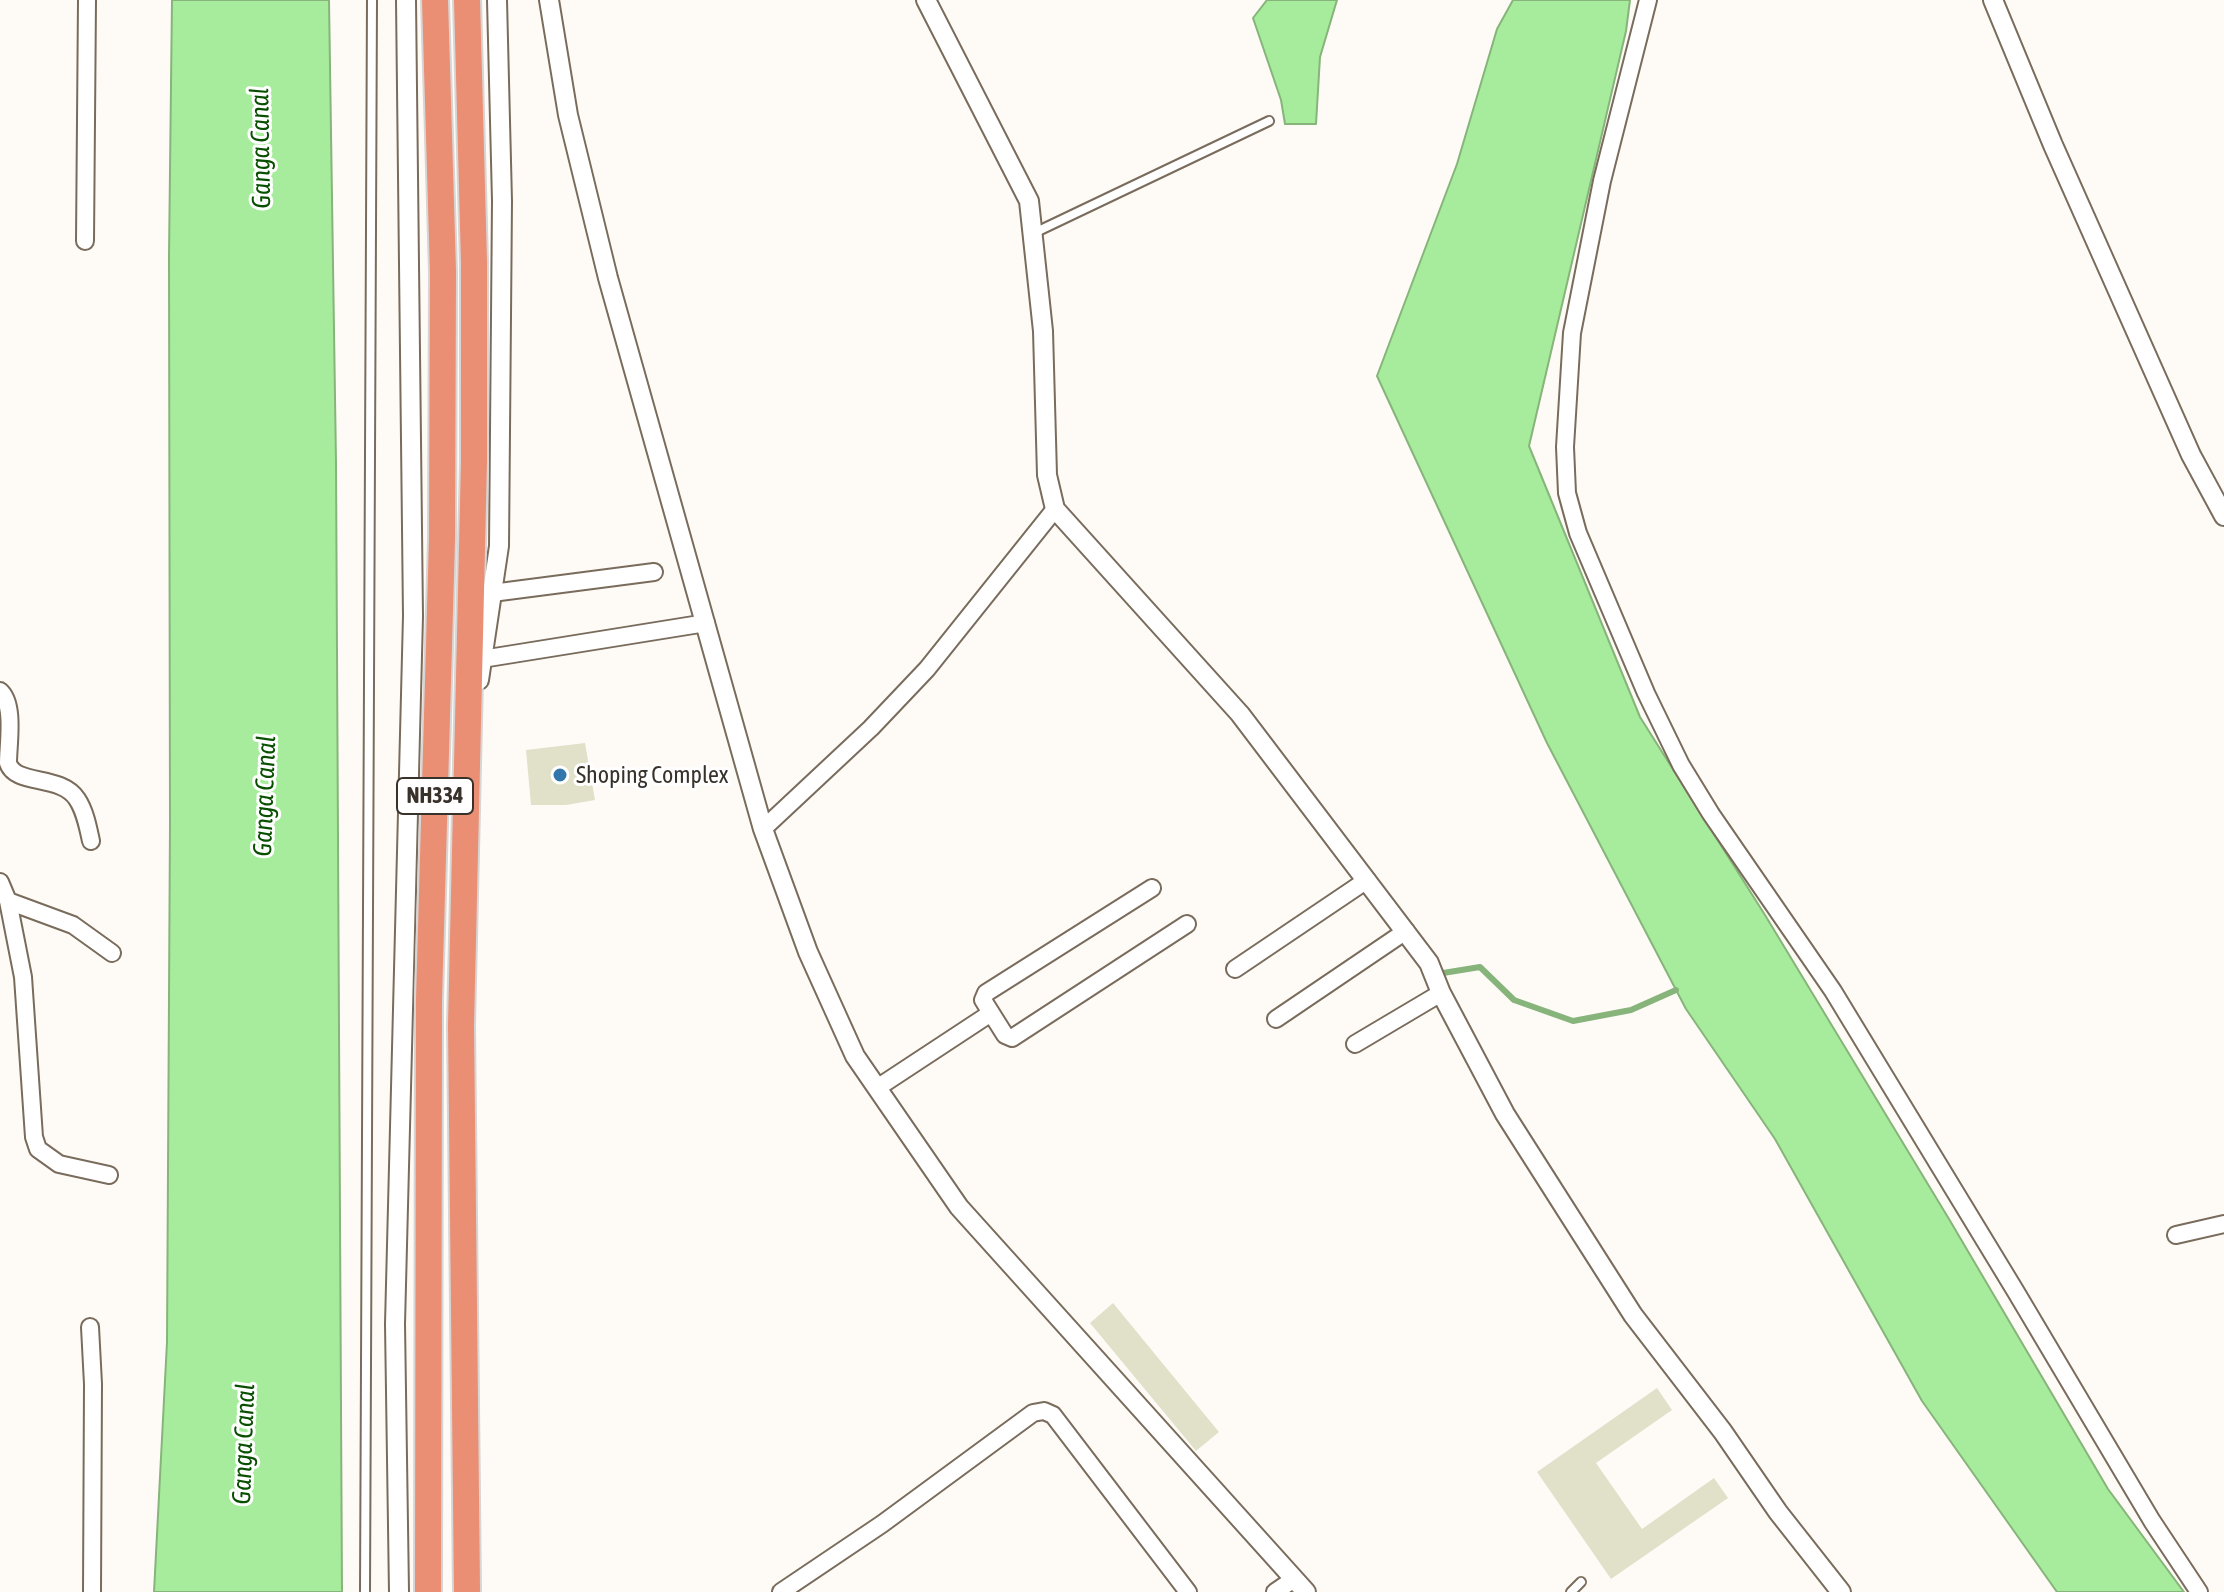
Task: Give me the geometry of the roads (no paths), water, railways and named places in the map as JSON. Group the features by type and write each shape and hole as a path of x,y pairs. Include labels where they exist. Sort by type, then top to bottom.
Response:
{"highway":[{"name":"NH334","path":"428,1592 429,999 442,539 443,319 435,0"},
{"name":"NH334","path":"467,0 474,263 474,461 461,1025 467,1592"}],"street":[{"path":"85,241 87,0"},
{"path":"399,1592 395,1324 413,616 406,0"},
{"path":"468,756 499,546 502,201 497,0"},
{"path":"549,0 568,115 608,278 763,829 808,952 855,1056 959,1207 1300,1585 1275,1592"},
{"path":"926,0 1029,201 1043,331 1047,475 1055,509 1240,714 1406,931 1429,963 1441,993 1505,1114 1633,1315 1841,1592"},
{"path":"1648,0 1602,181 1572,333 1565,447 1567,493 1578,533 1646,693 1681,765 1711,814 1833,991 2152,1521 2199,1592"},
{"path":"1993,0 2053,145 2191,455 2224,516"},
{"path":"763,829 871,728 927,669 1055,509"},
{"path":"492,593 654,572"},
{"path":"482,659 706,623"},
{"path":"0,691 9,707 10,771 56,783 69,790 83,811 91,841"},
{"path":"1235,969 1367,880"},
{"path":"0,882 8,901 23,977 34,1137 38,1149 59,1164 109,1175"},
{"path":"1152,888 986,993 983,1000 1005,1035 1012,1038 1187,924"},
{"path":"8,901 73,925 112,953"},
{"path":"1276,1019 1406,931"},
{"path":"1355,1044 1441,993"},
{"path":"877,1088 991,1013"},
{"path":"2176,1235 2224,1224"},
{"path":"90,1327 93,1384 92,1592"},
{"path":"781,1592 882,1524 1033,1413 1044,1411 1053,1415 1188,1592"}],"lane":[{"path":"365,1592 372,0"},
{"path":"1033,233 1269,121"},
{"path":"1571,1592 1581,1582"}],"water":[{"name":"Ganga Canal","path":"172,0 329,0 336,462 342,1592 154,1592 167,1342"},
{"path":"1267,0 1337,0 1320,57 1316,124 1285,124 1281,100 1253,18"},
{"path":"1513,0 1630,0 1626,31 1529,446 1640,717 1765,915 2108,1489 2184,1592 2057,1592 1922,1401 1775,1139 1686,1009 1547,743 1377,376 1457,164 1497,29"}],"waterway":[{"path":"1437,974 1480,967 1514,1000 1573,1021 1631,1010 1676,990"}],"place":[{"name":"Shoping Complex","path":"560,775"}]}
